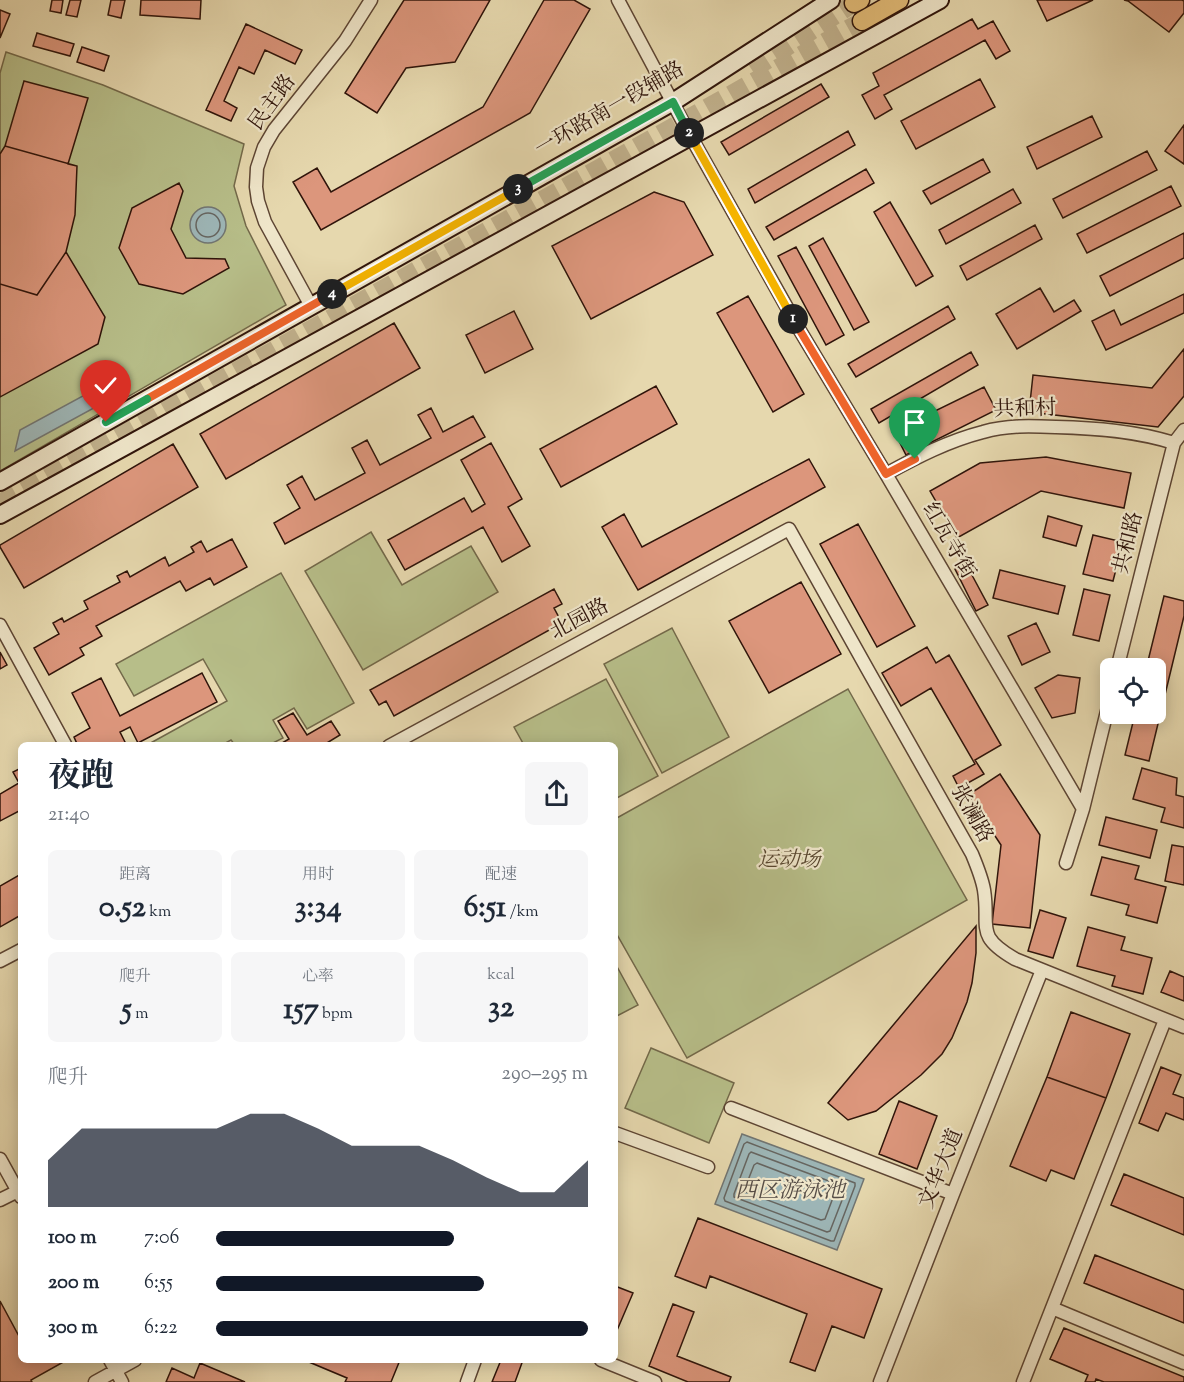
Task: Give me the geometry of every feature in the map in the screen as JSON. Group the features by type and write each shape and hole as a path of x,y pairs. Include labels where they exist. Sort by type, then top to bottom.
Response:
{"main road":[{"name":"一环路南一段辅路","path":"0,482 673,102 831,0"},
{"path":"862,21 899,0"},
{"path":"0,515 940,0"}],"street":[{"name":"民主路","path":"311,306 265,222 258,201 257,168 264,147 274,130 345,41 371,0"},
{"name":"红瓦寺街","path":"618,0 691,137 799,329 1083,808"},
{"name":"共和村","path":"886,474 950,442 984,431 1018,426 1130,432 1174,444"},
{"name":"共和路","path":"1120,658 1174,444 1184,430"},
{"name":"北园路","path":"395,742 789,529"},
{"name":"张澜路","path":"789,529 972,854 984,891 986,931 990,941 1015,959 1184,1027"},
{"path":"0,625 64,742"},
{"path":"1066,863 1083,808 1104,724"},
{"path":"0,961 18,952"},
{"name":"文华大道","path":"880,1382 1042,970"},
{"path":"1023,1382 1165,1020"},
{"path":"731,1108 953,1194"},
{"path":"618,1134 708,1167"},
{"path":"0,1159 18,1192"},
{"path":"0,1200 18,1194"},
{"path":"1052,1308 1184,1363"},
{"path":"95,1382 130,1363"},
{"path":"467,1382 475,1363"},
{"path":"608,1363 655,1382"}],"green space":[{"path":"6,52 103,85 244,144 234,186 246,226 286,305 0,471 0,73"},
{"path":"371,532 402,585 471,546 498,592 363,670 305,571"},
{"path":"281,573 354,703 307,729 294,708 273,720 283,738 275,742 233,742 231,740 227,742 152,742 227,701 203,659 134,696 116,664"},
{"path":"672,628 729,737 662,773 604,664"},
{"path":"606,679 658,776 618,797 618,742 522,742 514,727"},
{"name":"运动场","path":"848,689 967,900 687,1058 618,936 618,817"},
{"path":"618,968 638,1005 618,1015"},
{"path":"651,1048 734,1083 709,1143 625,1108"}],"water":[{"path":"208,207 221,212 226,225 221,238 208,243 195,238 190,225 195,212"},
{"path":"103,385 125,391 15,451 20,430"},
{"name":"西区游泳池","path":"742,1134 864,1179 837,1250 715,1204"}],"building":[{"path":"52,0 63,0 61,13 50,11"},
{"path":"70,0 81,0 77,17 66,15"},
{"path":"111,0 125,0 121,18 108,15"},
{"path":"141,0 201,0 200,19 140,15"},
{"path":"404,0 490,0 455,62 406,68 377,113 345,93"},
{"path":"544,0 574,0 590,9 530,113 321,230 293,182 317,168 331,192 483,107"},
{"path":"1037,0 1093,0 1047,21"},
{"path":"1124,0 1182,0 1184,1 1184,13 1169,32"},
{"path":"0,10 10,14 0,38"},
{"path":"972,19 978,29 993,21 1010,51 996,59 985,40 884,95 892,109 875,119 862,95 879,86 873,73"},
{"path":"246,24 302,50 295,64 265,50 254,74 239,67 224,101 237,108 231,121 206,110"},
{"path":"37,33 74,44 70,56 33,46"},
{"path":"82,47 109,56 104,71 77,62"},
{"path":"980,79 995,107 916,149 901,121"},
{"path":"24,81 88,98 68,164 77,166 75,215 66,252 105,317 98,344 0,397 0,154 5,146"},
{"path":"821,84 829,97 729,155 721,142"},
{"path":"1092,116 1102,137 1037,169 1027,147"},
{"path":"1184,125 1184,164 1165,151"},
{"path":"848,131 855,145 755,203 748,189"},
{"path":"5,146 77,166 75,215 66,252 37,295 0,284 0,154"},
{"path":"1147,151 1157,170 1063,218 1053,199"},
{"path":"983,159 990,172 931,204 923,191"},
{"path":"866,169 874,183 774,240 766,227"},
{"path":"179,183 183,191 171,229 186,258 225,259 229,268 183,294 139,284 119,248 132,208"},
{"path":"1171,186 1181,206 1087,253 1077,234"},
{"path":"1013,189 1021,203 946,244 939,230"},
{"path":"654,192 684,202 713,255 591,319 552,246"},
{"path":"890,202 933,276 916,286 874,212"},
{"path":"1035,225 1042,239 967,280 960,266"},
{"path":"1184,233 1184,258 1110,296 1100,276"},
{"path":"823,238 869,322 854,330 809,246"},
{"path":"796,247 844,335 826,345 778,256"},
{"path":"1040,288 1054,312 1074,300 1081,311 1017,349 996,314"},
{"path":"1184,294 1184,313 1106,350 1092,321 1114,310 1121,325"},
{"path":"748,296 804,394 773,412 717,313"},
{"path":"948,306 955,319 856,377 848,364"},
{"path":"514,311 533,349 485,373 466,335"},
{"path":"394,323 420,368 226,479 200,434"},
{"path":"1184,349 1184,396 1158,427 1029,412 1033,375 1152,388"},
{"path":"971,352 978,365 879,423 871,409"},
{"path":"656,386 677,424 561,487 540,449"},
{"path":"984,387 996,410 906,455 894,431"},
{"path":"431,408 443,432 473,416 485,437 285,544 274,523 300,508 287,485 302,476 315,500 365,473 352,448 367,440 380,465 431,438 418,415"},
{"path":"491,443 522,499 508,507 530,546 502,562 483,527 405,570 388,540 464,498 472,512 485,504 461,460"},
{"path":"173,444 198,487 24,588 0,545"},
{"path":"1046,457 1131,473 1124,508 1041,491 957,538 930,491 980,463"},
{"path":"809,459 825,487 638,590 602,527 624,514 642,547"},
{"path":"1048,516 1082,526 1076,546 1043,537"},
{"path":"858,524 915,626 877,647 820,544"},
{"path":"1093,535 1123,542 1113,581 1083,574"},
{"path":"232,539 247,567 214,585 210,578 186,591 180,581 96,626 102,636 80,648 84,655 49,675 34,648 59,634 53,623 62,618 64,622 88,609 84,601 120,582 117,576 127,571 130,577 165,557 169,566 194,552 191,547 201,541 207,552"},
{"path":"966,564 988,605 976,611 955,569"},
{"path":"1000,570 1065,586 1058,614 993,598"},
{"path":"801,582 841,654 769,693 729,621"},
{"path":"554,589 562,604 554,608 562,623 394,716 386,701 379,705 370,690"},
{"path":"1084,589 1110,595 1099,641 1073,635"},
{"path":"1164,596 1184,601 1184,616 1166,691 1166,658 1149,658"},
{"path":"1036,623 1050,652 1022,665 1008,636"},
{"path":"927,647 936,663 949,655 1001,745 975,760 984,774 959,788 953,776 975,764 931,688 901,706 882,673"},
{"path":"0,652 7,665 0,669"},
{"path":"202,673 217,702 140,742 138,742 130,727 120,732 125,742 76,742 74,737 90,728 72,693 101,678 120,716"},
{"path":"1058,675 1080,678 1075,713 1052,718 1035,688"},
{"path":"293,713 307,735 331,721 340,735 329,742 284,742 289,739 278,721"},
{"path":"1133,724 1158,724 1149,761 1125,755"},
{"path":"1142,768 1177,778 1176,795 1184,797 1184,828 1161,822 1165,808 1133,799"},
{"path":"18,770 18,781 13,772"},
{"path":"1000,774 1040,835 1030,928 992,924 1001,845 968,795"},
{"path":"18,784 18,812 0,821 0,794"},
{"path":"1106,817 1157,830 1150,858 1099,845"},
{"path":"1172,845 1184,847 1184,885 1165,881"},
{"path":"1102,857 1139,866 1135,879 1166,887 1157,923 1126,915 1129,905 1091,895"},
{"path":"18,876 18,917 0,927 0,886"},
{"path":"1040,910 1066,918 1053,958 1028,951"},
{"path":"976,926 976,953 967,1002 952,1038 942,1054 921,1075 876,1111 848,1120 828,1103"},
{"path":"1088,927 1125,937 1121,950 1152,958 1143,994 1112,986 1115,976 1077,966"},
{"path":"1170,971 1184,977 1184,1001 1161,992"},
{"path":"1071,1012 1130,1034 1106,1098 1047,1077"},
{"path":"1161,1067 1181,1075 1173,1094 1184,1098 1184,1120 1166,1113 1158,1131 1139,1123"},
{"path":"1047,1077 1106,1098 1074,1179 1051,1170 1046,1181 1010,1166"},
{"path":"899,1101 937,1116 917,1169 879,1154"},
{"path":"1124,1174 1184,1198 1184,1235 1111,1205"},
{"path":"698,1218 882,1289 864,1338 832,1326 815,1371 790,1362 807,1314 710,1276 706,1288 675,1276"},
{"path":"1095,1255 1184,1290 1184,1323 1084,1283"},
{"path":"618,1287 633,1293 618,1328"},
{"path":"0,1301 18,1334 18,1363 62,1363 31,1380 32,1382 0,1382"},
{"path":"673,1304 694,1312 677,1356 731,1377 729,1382 688,1382 649,1366"},
{"path":"1064,1328 1184,1377 1184,1382 1104,1382 1096,1379 1095,1382 1085,1382 1088,1375 1050,1359"},
{"path":"200,1363 245,1382 166,1382 172,1368 194,1378"},
{"path":"311,1363 399,1363 391,1382 345,1382 347,1378"},
{"path":"500,1363 522,1363 515,1382 492,1382"}],"tunnel":[{"path":"752,70 854,3"},
{"path":"0,503 862,21"}],"route":[{"path":"106,422 673,102 799,329 886,474 915,459"}]}
